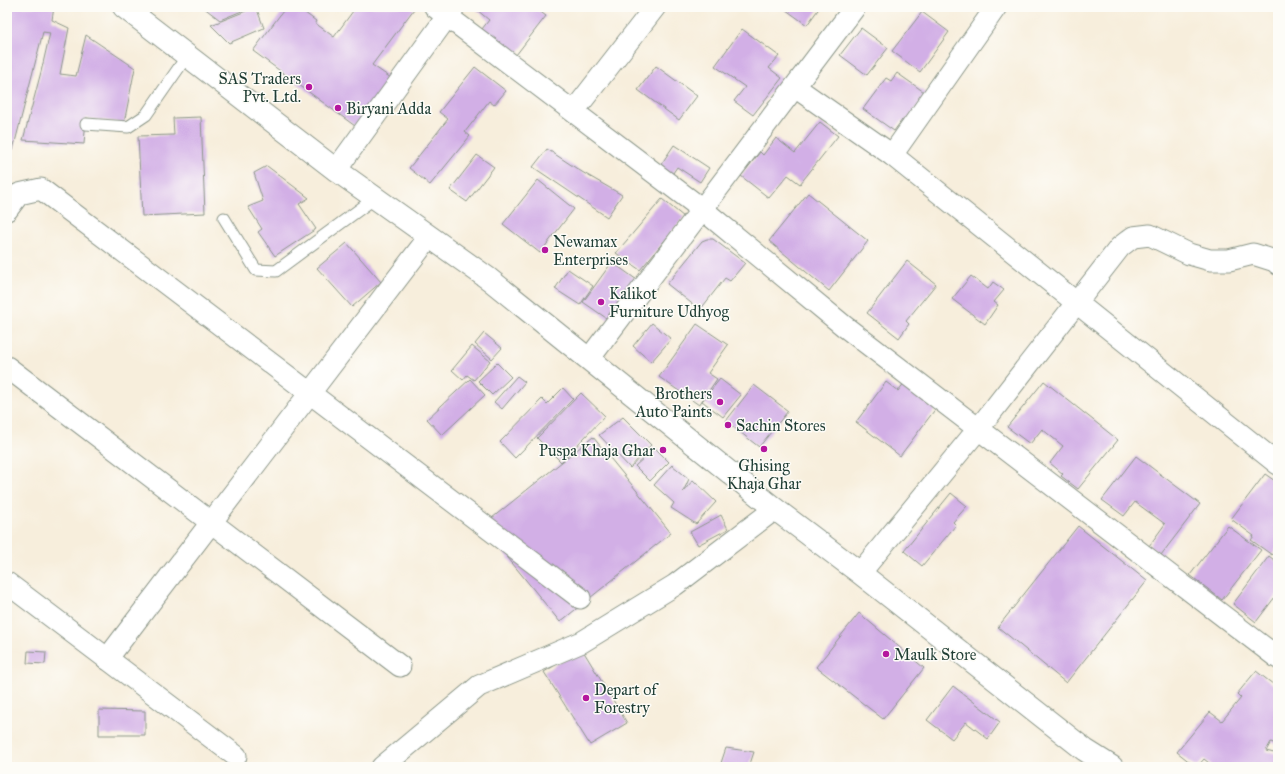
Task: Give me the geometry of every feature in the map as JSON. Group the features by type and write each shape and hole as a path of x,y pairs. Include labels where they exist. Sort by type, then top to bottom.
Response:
{"main road":[{"path":"124,7 336,170 489,279 776,509 1085,750 1112,767"}],"street":[{"path":"574,111 655,7"},
{"path":"589,359 855,7"},
{"path":"892,155 996,7"},
{"path":"336,170 445,10 702,209 844,326 1278,658"},
{"path":"795,87 892,155 1278,464"},
{"path":"7,210 19,194 41,189 580,598"},
{"path":"860,573 979,428 1120,247 1133,237 1150,235 1189,254 1210,260 1229,260 1252,254 1275,261 1278,264"},
{"path":"107,659 429,237"},
{"path":"7,367 400,666"},
{"path":"382,767 479,686 582,642 675,585 776,509"},
{"path":"7,583 236,756"}],"lane":[{"path":"86,124 128,127 146,115 187,56"},
{"path":"224,218 256,270 276,271 375,198"}],"building":[{"path":"7,7 54,7 52,20 69,28 60,74 76,76 86,35 135,68 124,123 86,118 84,144 23,140 50,33 43,32 13,150 7,147"},
{"path":"203,7 246,7 244,10 220,20"},
{"path":"256,7 264,28 229,43 211,25"},
{"path":"286,7 297,7 334,37 356,7 411,7 414,9 372,65 391,78 355,126 253,51"},
{"path":"480,7 534,7 546,16 516,55 482,29 489,20 477,10"},
{"path":"782,7 820,7 807,25"},
{"path":"922,12 949,32 920,72 892,51"},
{"path":"861,28 888,48 867,75 840,55"},
{"path":"742,29 779,56 769,68 782,78 753,115 734,101 745,87 715,66"},
{"path":"656,66 697,96 679,120 638,90"},
{"path":"475,67 506,91 494,105 489,101 465,132 470,136 430,185 409,168 448,119 439,112"},
{"path":"897,73 927,94 906,123 902,120 894,131 863,109 886,78 891,81"},
{"path":"201,117 205,213 142,216 138,136 174,135 173,118"},
{"path":"820,122 838,136 800,184 788,175 769,198 741,176 760,152 763,155 776,138 795,153"},
{"path":"674,145 709,168 700,182 677,167 671,176 658,169"},
{"path":"547,149 582,172 622,195 607,217 533,167"},
{"path":"477,155 494,167 467,202 450,190"},
{"path":"267,166 309,198 299,204 316,229 275,256 258,232 262,229 248,207 263,201 254,173"},
{"path":"538,180 574,209 540,253 503,224"},
{"path":"808,193 868,241 829,291 769,241"},
{"path":"662,199 684,217 640,270 616,253"},
{"path":"713,239 745,263 730,281 725,278 700,310 667,284 702,241"},
{"path":"347,243 381,282 352,307 317,268"},
{"path":"907,261 936,284 906,321 909,324 899,338 867,313"},
{"path":"612,262 637,280 609,320 583,302"},
{"path":"568,269 593,286 580,305 555,289"},
{"path":"971,276 988,289 993,282 1004,290 994,302 998,305 985,324 952,299"},
{"path":"652,323 671,339 651,362 633,346"},
{"path":"697,324 728,345 708,373 717,379 699,405 659,377"},
{"path":"484,333 502,348 492,359 475,344"},
{"path":"472,346 490,361 474,380 467,375 463,380 452,370"},
{"path":"497,363 511,377 492,395 478,381"},
{"path":"517,376 525,382 502,409 494,402"},
{"path":"470,379 485,395 442,435 427,419"},
{"path":"720,379 741,395 723,417 702,401"},
{"path":"1044,381 1118,440 1078,489 1061,476 1063,474 1050,463 1063,446 1042,429 1030,444 1007,427"},
{"path":"886,382 898,391 905,382 937,407 900,456 856,422"},
{"path":"754,385 788,411 759,447 726,421"},
{"path":"563,388 573,399 515,458 500,442 542,399 547,404"},
{"path":"581,393 605,416 561,462 537,438"},
{"path":"623,417 651,445 630,468 599,435"},
{"path":"593,437 671,533 560,622 482,526"},
{"path":"655,448 669,462 650,481 635,466"},
{"path":"1136,456 1200,504 1161,555 1149,546 1165,524 1135,502 1124,516 1102,500"},
{"path":"672,465 689,479 683,492 693,480 716,502 696,524 671,508 674,503 654,485"},
{"path":"1265,474 1278,483 1278,547 1272,555 1251,540 1254,536 1231,519"},
{"path":"951,493 967,506 953,522 956,525 922,566 904,551"},
{"path":"721,515 728,529 698,545 690,532"},
{"path":"1078,526 1147,581 1066,683 998,627"},
{"path":"1228,526 1261,550 1222,600 1190,575"},
{"path":"1269,556 1278,563 1278,593 1256,622 1233,604"},
{"path":"859,613 924,668 883,719 816,667"},
{"name":"Depart of Forestry","path":"582,649 627,723 590,745 544,672"},
{"path":"28,651 46,652 45,664 27,663"},
{"path":"1256,671 1278,688 1278,745 1271,742 1266,751 1278,754 1278,767 1214,767 1204,759 1196,767 1177,752 1210,712 1222,721 1241,698 1237,694"},
{"path":"953,686 1000,722 988,739 966,722 952,739 927,720"},
{"path":"99,710 145,711 145,735 99,735"},
{"path":"726,748 754,752 749,767 720,766"}],"place":[{"name":"SAS Traders Pvt. Ltd.","path":"309,87"},
{"name":"Biryani Adda","path":"338,108"},
{"name":"Newamax Enterprises","path":"545,250"},
{"name":"Kalikot Furniture Udhyog","path":"601,302"},
{"name":"Brothers Auto Paints","path":"720,402"},
{"name":"Sachin Stores","path":"728,425"},
{"name":"Ghising Khaja Ghar","path":"764,449"},
{"name":"Puspa Khaja Ghar","path":"663,450"},
{"name":"Maulk Store","path":"886,654"},
{"name":"Depart of Forestry","path":"586,698"}]}
